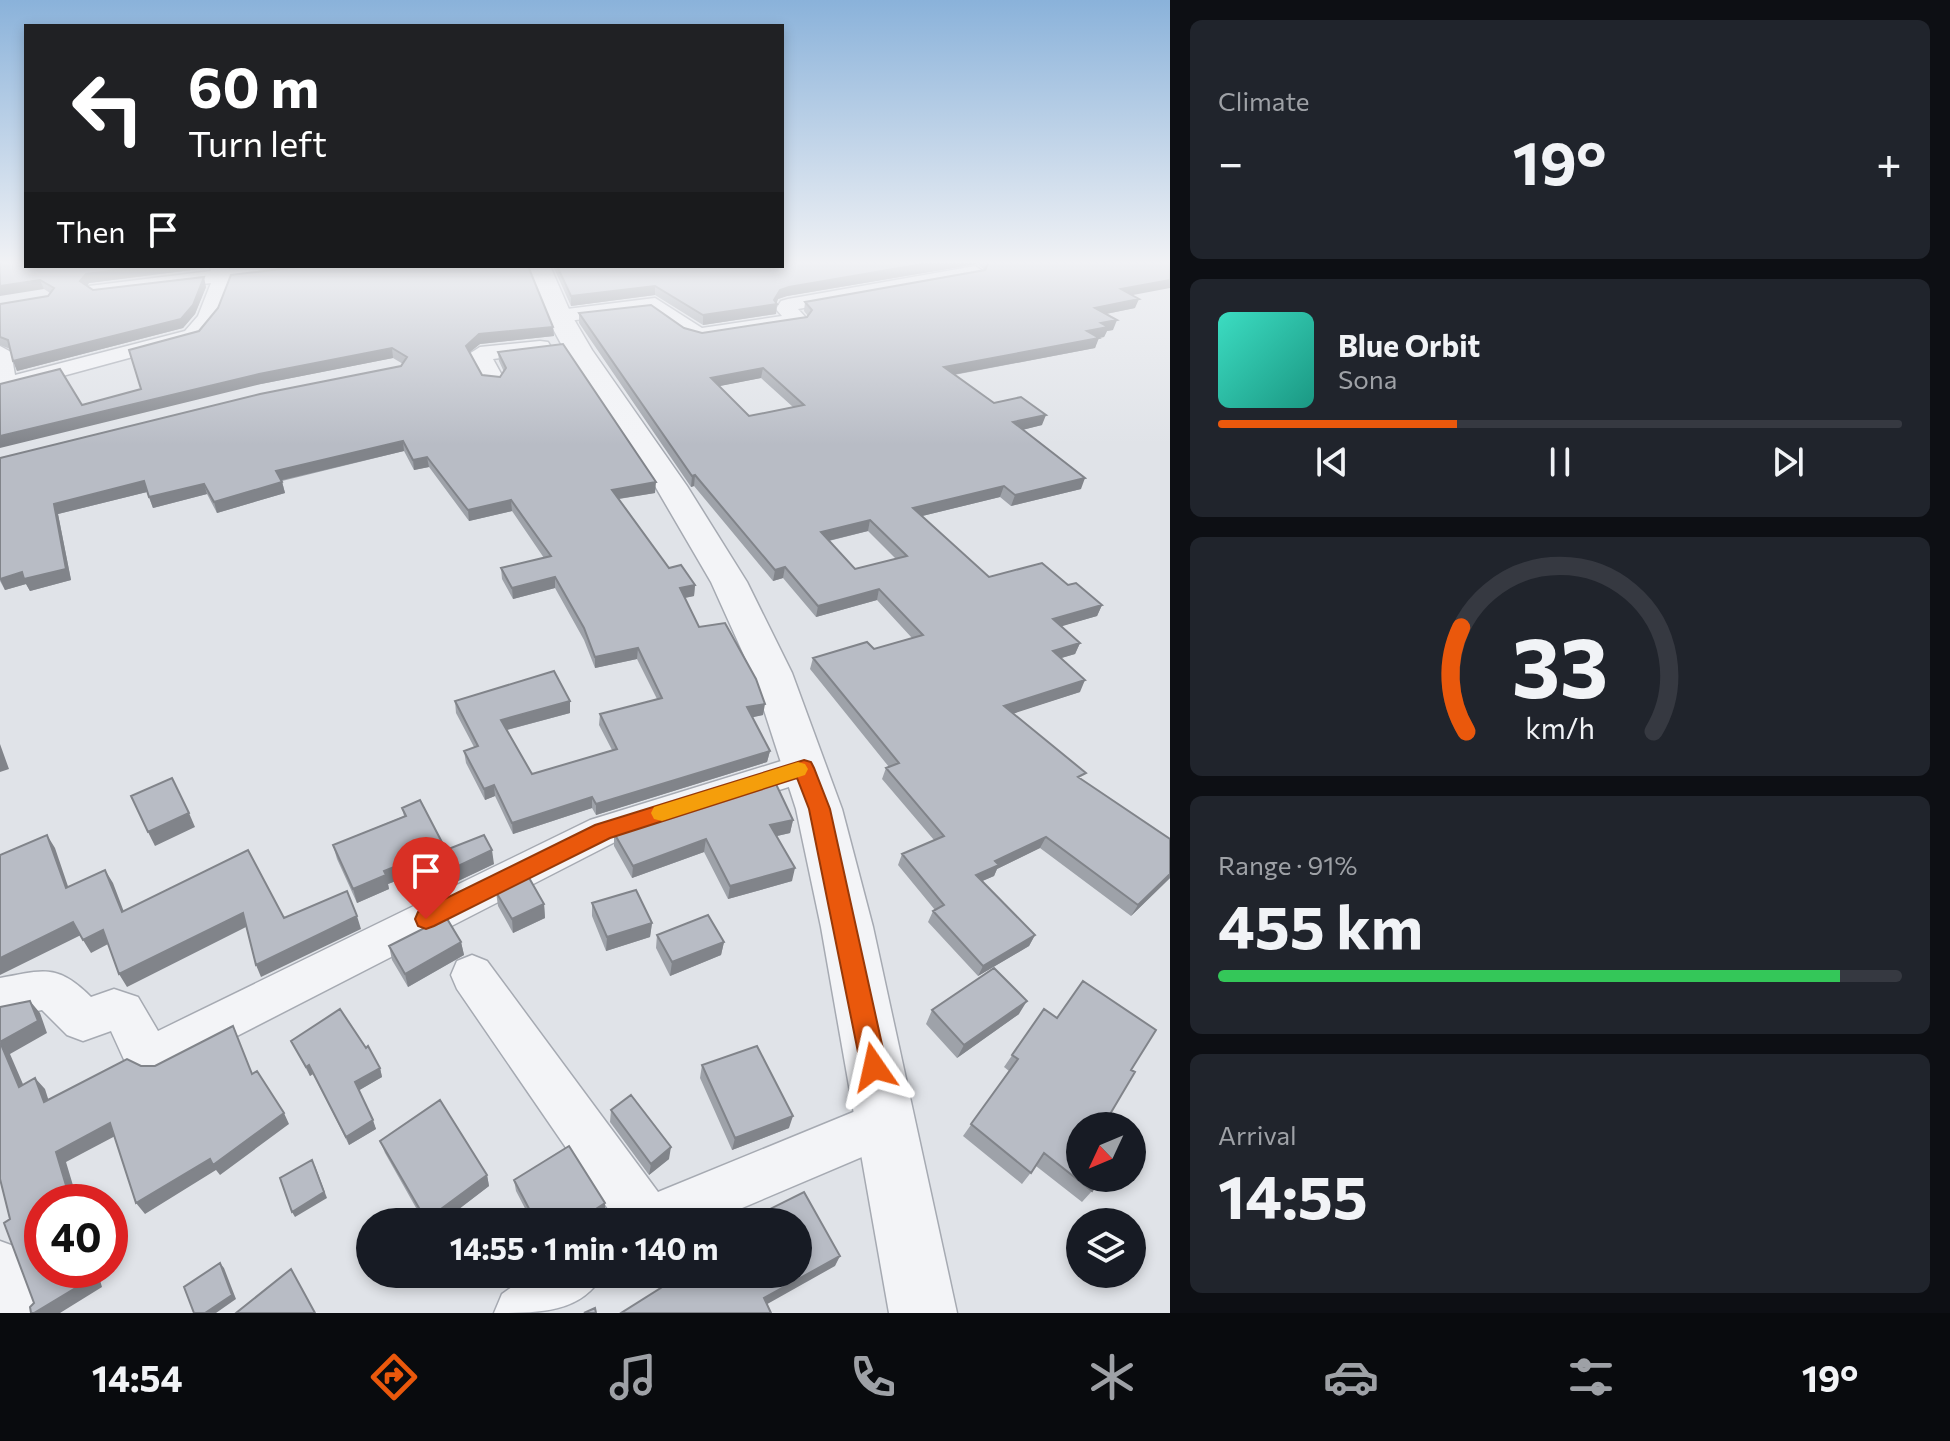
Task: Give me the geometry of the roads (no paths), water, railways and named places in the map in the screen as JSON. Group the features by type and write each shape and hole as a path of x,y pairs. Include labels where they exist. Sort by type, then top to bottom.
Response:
{"street":[{"path":"0,352 3,385 192,335 203,322"},
{"path":"563,322 671,486 729,582 772,673 819,809 847,927 923,1313"},
{"path":"493,379 480,354 593,322"},
{"path":"680,322 692,331 710,334 784,322"},
{"path":"0,998 46,989 62,998 83,1020 114,1010 121,1012 143,1052 150,1055 161,1053 603,831 804,768"},
{"path":"472,975 577,1117 639,1208"},
{"path":"682,1208 885,1123"},
{"path":"0,1267 16,1313"},
{"path":"521,1313 556,1288"}]}
